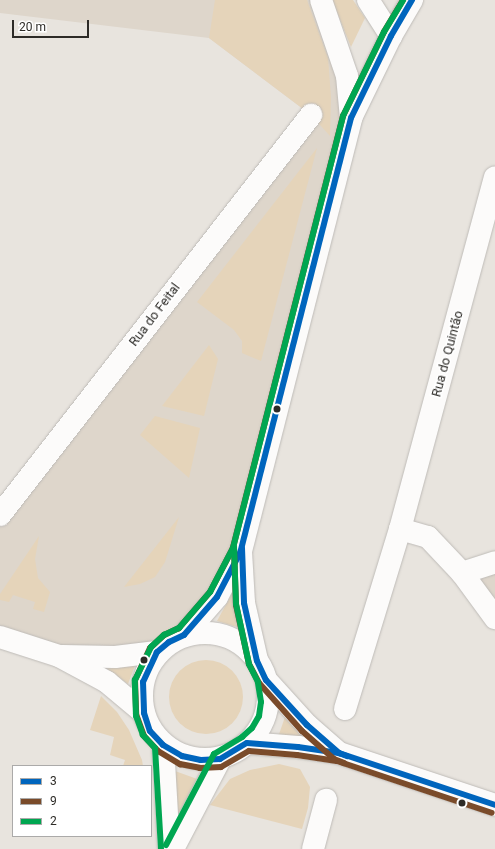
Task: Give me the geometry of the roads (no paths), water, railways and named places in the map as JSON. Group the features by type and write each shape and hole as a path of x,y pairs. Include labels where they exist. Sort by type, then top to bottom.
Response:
{"street":[{"path":"321,0 347,76 352,118"},
{"path":"368,0 391,36"},
{"path":"184,636 217,597 241,551 352,118 391,36 412,0"},
{"name":"Rua do Feital","path":"0,515 96,394 311,115"},
{"name":"Rua do Quintão","path":"346,709 400,529 495,178"},
{"path":"400,529 428,537 462,573 495,618"},
{"path":"241,551 244,603 262,670 270,702 266,719 258,732 247,743 220,759 201,760 182,756 163,745 150,731 144,713 143,682 157,652 169,642 184,636 209,634 228,637 244,645 262,670 307,725 339,753"},
{"path":"462,573 495,562"},
{"path":"0,637 58,656 107,682 144,713"},
{"path":"58,656 115,656 157,652"},
{"path":"247,743 298,747 339,753 495,805"},
{"path":"163,745 169,849"},
{"path":"173,849 220,759"},
{"path":"313,849 326,800"}]}
